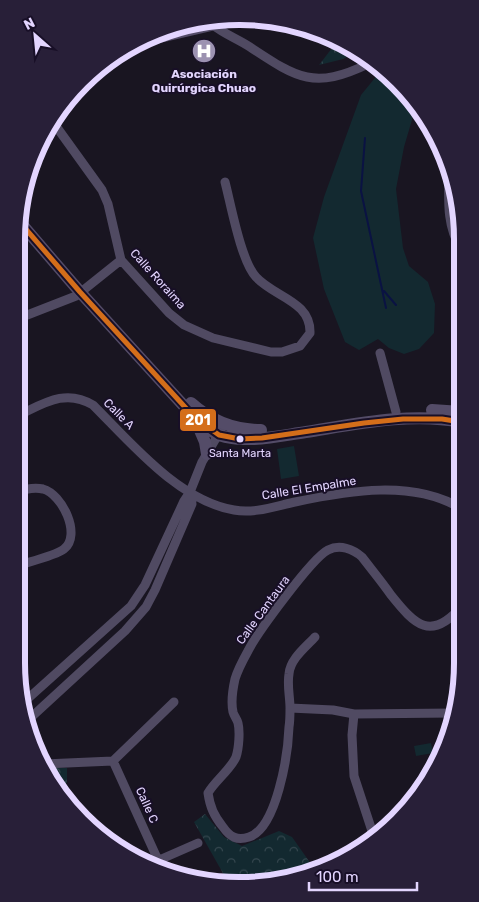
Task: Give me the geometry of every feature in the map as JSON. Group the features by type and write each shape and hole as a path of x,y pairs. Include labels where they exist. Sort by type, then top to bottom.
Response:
{"street":[{"path":"237,38 235,30 238,25"},
{"path":"215,27 291,72 315,79 336,77 365,65"},
{"name":"Calle Roraima","path":"57,127 102,190 108,204 121,260 169,313 184,325 197,332 238,345 272,352 282,352 300,346 310,333 308,317 296,303 265,286 249,268 225,182"},
{"path":"449,193 449,220 454,235"},
{"path":"26,220 83,290 194,417 208,428 221,430 266,430 396,412 436,410 454,411"},
{"path":"25,228 184,397 221,430 238,438 268,438 337,427 425,417 454,421"},
{"path":"25,316 76,296 121,260"},
{"path":"380,354 396,412"},
{"name":"Calle A","path":"25,412 57,398 76,397 83,399 93,405 174,484 190,492"},
{"path":"194,417 205,442 207,454"},
{"path":"28,697 131,606 145,585 207,454 221,430"},
{"path":"25,490 36,488 52,493 63,505 72,532 71,539 64,549 25,563"},
{"name":"Calle El Empalme","path":"190,492 224,507 244,511 318,497 385,491 428,494 454,505"},
{"path":"32,717 125,630 146,607 192,504 190,492"},
{"name":"Calle Cantaura","path":"290,708 285,768 269,819 261,831 252,836 241,840 233,838 226,832 212,813 208,793 236,757 238,724 233,713 232,704 239,667 254,640 320,556 330,549 336,548 351,549 356,552 405,612 419,624 427,626 442,623 454,615"},
{"path":"316,637 290,666 288,674 290,708 333,710 354,714 448,713"},
{"path":"51,764 113,761 174,702"},
{"path":"354,714 352,735 354,776 372,831"},
{"name":"Calle C","path":"113,761 153,859"},
{"name":"Calle C","path":"157,861 198,843"}],"green space":[{"path":"333,47 349,55 343,59 319,65"},
{"path":"377,75 401,98 414,114 404,147 396,189 403,248 409,266 428,282 435,304 434,333 419,349 404,354 389,348 378,339 359,350 345,342 324,289 313,238 324,197 361,95"},
{"path":"294,446 299,476 281,479 277,449"},
{"path":"431,743 433,753 416,756 414,746"},
{"path":"53,768 67,768 67,783 63,785"},
{"path":"205,814 224,837 242,846 279,831 292,837 311,864 295,870 254,877 221,876 224,875 194,822"}],"waterway":[{"path":"365,138 361,191 386,308"},
{"path":"384,291 396,305"}],"transit line":[{"name":"201","path":"25,228 80,292 194,417 219,435 240,439 262,438 403,419 454,421"}],"place":[{"name":"Asociación Quirúrgica Chuao","path":"204,51"},
{"name":"Santa Marta","path":"240,439"}]}
